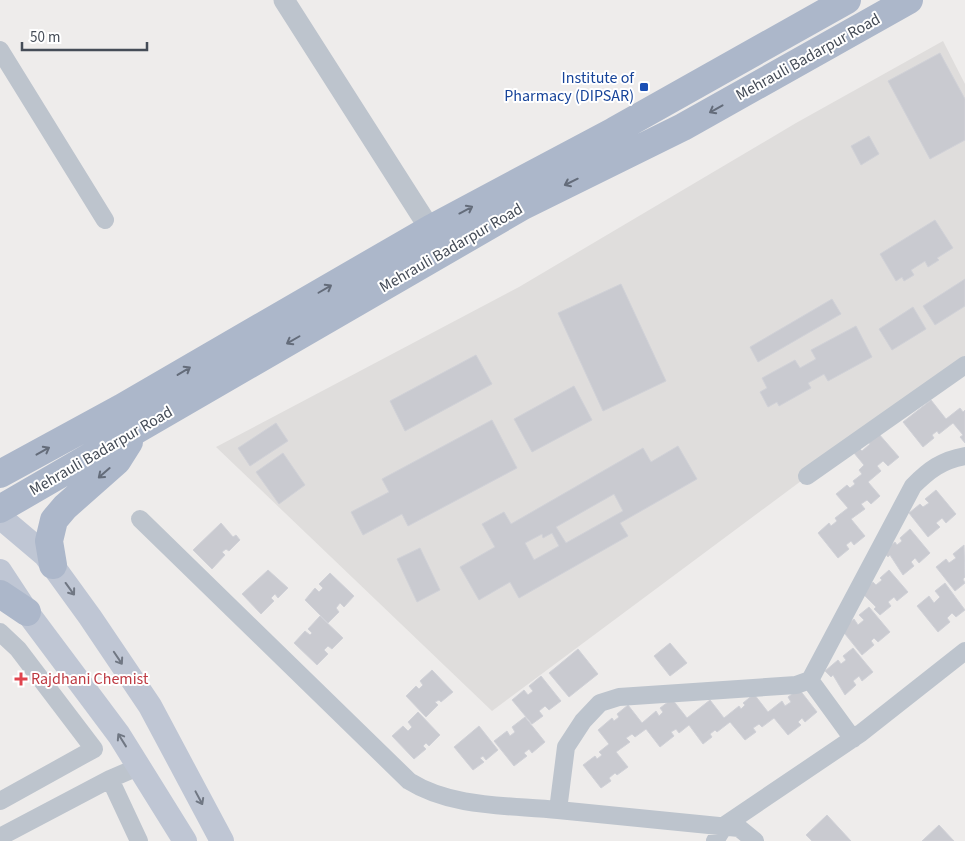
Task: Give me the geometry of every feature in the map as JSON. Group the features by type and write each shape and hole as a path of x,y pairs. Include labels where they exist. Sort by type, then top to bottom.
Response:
{"main road":[{"name":"Mehrauli Badarpur Road","path":"0,474 121,408 430,229 614,131 848,0"},
{"name":"Mehrauli Badarpur Road","path":"0,509 133,434 514,211 683,126 909,0"},
{"path":"53,565 49,541 54,520 65,507 117,461 133,434"},
{"path":"0,517 45,555 53,565 150,706 222,841"},
{"path":"0,571 27,612 119,735 185,841"},
{"path":"0,594 27,612"}],"street":[{"path":"284,0 430,229"},
{"path":"0,50 105,220"},
{"path":"807,476 965,365"},
{"path":"558,810 566,747 583,721 600,703 619,697 796,685 810,680 912,486 930,469 947,459 965,456"},
{"path":"140,518 409,781 426,792 448,800 739,828 755,841"},
{"path":"0,632 23,656 94,749 0,801"},
{"path":"715,841 725,826 853,739 965,651"},
{"path":"810,680 853,739"},
{"path":"0,837 110,779 138,767"},
{"path":"110,779 139,841"}],"shaded area":[{"path":"943,41 965,84 965,359 492,711 216,447 519,287 796,123"}],"building":[{"path":"940,53 965,99 965,140 930,159 888,81"},
{"path":"869,136 879,154 861,165 851,146"},
{"path":"935,220 953,248 937,258 939,260 928,267 925,261 911,270 914,275 904,281 902,277 896,281 880,254"},
{"path":"965,279 965,306 935,325 923,306"},
{"path":"621,284 666,381 603,411 558,313"},
{"path":"832,299 841,314 758,362 750,347"},
{"path":"913,307 926,329 892,350 879,329"},
{"path":"856,326 872,357 828,381 824,374 808,383 811,388 779,406 777,402 768,407 760,392 767,388 762,378 795,360 800,368 816,359 811,350"},
{"path":"476,355 492,384 405,431 390,401"},
{"path":"574,386 592,420 532,452 514,419"},
{"path":"931,400 946,419 960,408 963,412 965,410 965,443 960,437 963,435 953,423 939,434 937,431 932,435 934,438 923,447 903,422"},
{"path":"492,420 517,468 408,526 402,514 363,535 351,512 389,492 382,479"},
{"path":"276,423 288,441 250,466 238,448"},
{"path":"878,433 899,457 888,466 883,461 877,466 881,471 868,482 880,496 871,504 867,500 861,504 865,509 851,519 865,536 854,545 851,541 846,545 849,549 838,558 818,533 829,523 831,526 837,521 835,518 848,508 836,494 847,485 850,488 855,484 853,481 862,474 859,470 864,465 854,453 859,448 862,451 870,444 868,441"},
{"path":"678,446 697,479 620,523 628,536 519,598 510,582 479,600 460,567 495,547 482,524 504,512 511,524 643,448 651,462","holes":["614,494 623,511 566,543 556,527","552,533 559,546 534,560 525,543 542,534 543,538"]},
{"path":"283,453 305,485 279,504 256,472"},
{"path":"936,490 956,514 946,523 942,518 936,523 940,527 928,537 909,513 920,504 923,507 929,503 925,499"},
{"path":"221,523 233,537 236,535 240,540 229,551 226,549 222,552 225,555 212,569 193,550"},
{"path":"910,529 930,553 919,563 915,558 911,562 914,566 903,575 890,555 888,557 883,551 895,542 897,545 902,541 900,538"},
{"path":"964,545 965,577 963,579 965,583 955,591 936,567 946,559 949,563 956,558 953,554"},
{"path":"420,548 440,590 417,602 397,559"},
{"path":"268,570 288,588 278,598 275,594 271,598 274,601 261,614 242,594"},
{"path":"889,570 908,592 897,601 894,597 888,602 891,606 880,615 874,609 876,607 861,592 873,582 876,585 882,580 880,578"},
{"path":"330,573 354,596 344,607 340,603 336,608 339,612 328,623 305,600 315,588 319,592 323,588 319,584"},
{"path":"945,583 965,610 956,617 952,613 947,618 950,622 938,632 917,606 929,596 934,603 940,597 935,591"},
{"path":"869,607 890,632 878,642 874,638 871,641 874,645 862,655 841,629 854,619 858,625 864,620 859,615"},
{"path":"320,616 343,638 332,649 328,646 324,650 328,654 317,665 294,643 305,631 310,635 312,633 308,629"},
{"path":"670,643 687,663 670,676 654,656"},
{"path":"853,648 873,672 862,681 859,676 853,681 856,685 845,695 833,675 831,677 825,671 838,660 841,664 846,660 843,656"},
{"path":"578,649 598,674 569,697 549,673"},
{"path":"432,670 453,692 441,702 439,700 435,702 438,705 426,717 406,696 416,686 419,689 423,685 420,681"},
{"path":"541,676 561,701 549,710 545,706 539,711 543,716 532,724 512,700 524,690 528,695 533,691 529,686"},
{"path":"799,689 817,712 805,722 802,718 798,722 801,725 788,735 774,718 762,727 759,724 753,728 756,732 745,740 730,722 717,732 715,730 710,734 712,737 703,744 689,725 679,733 676,729 671,732 674,736 660,747 646,729 635,737 632,734 626,738 630,742 616,752 628,767 617,775 615,773 609,778 611,781 601,788 583,765 595,756 597,759 602,755 599,752 609,744 598,730 612,718 614,721 619,717 617,714 628,705 642,723 656,711 659,716 663,712 660,708 672,699 687,718 710,700 724,718 739,706 741,709 745,705 743,703 754,694 768,712 782,701 785,706 791,702 788,697"},
{"path":"418,712 440,735 429,746 426,743 423,746 426,749 414,759 392,736 403,726 408,731 412,727 408,722"},
{"path":"525,717 545,742 532,753 529,749 524,753 527,756 514,766 494,741 507,731 510,736 515,732 512,727"},
{"path":"479,726 498,750 486,760 483,756 480,758 484,762 473,770 454,747"},
{"path":"827,815 851,841 812,841 806,835"},
{"path":"939,825 954,841 922,841"}],"place":[{"name":"Institute of Pharmacy (DIPSAR)","path":"644,87"},
{"name":"Rajdhani Chemist","path":"21,679"}]}
